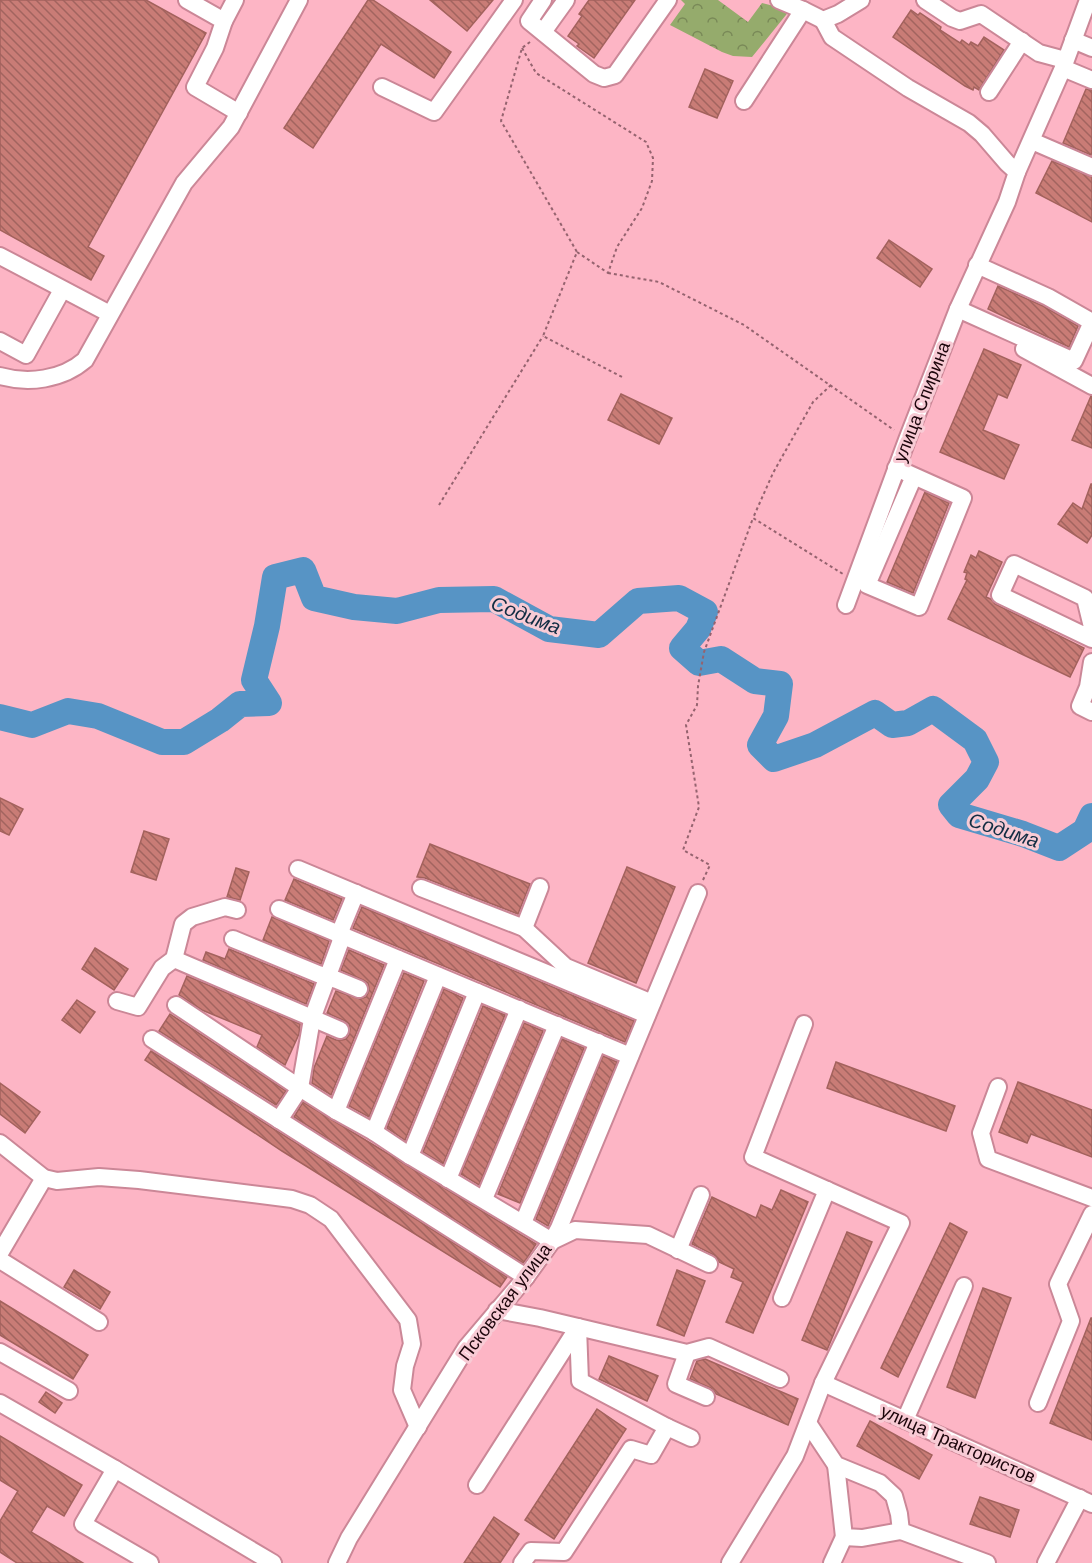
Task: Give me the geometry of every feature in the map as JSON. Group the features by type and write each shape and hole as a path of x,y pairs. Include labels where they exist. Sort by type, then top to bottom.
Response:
{"street":[{"path":"187,0 224,21"},
{"path":"235,0 224,21 215,48 195,87 239,113"},
{"path":"0,376 32,380 68,371 85,360 184,183 231,127 299,0"},
{"path":"382,87 434,112 514,0"},
{"path":"543,0 529,21 594,74 604,78 615,75 668,0"},
{"path":"543,33 566,0"},
{"path":"779,0 823,20 832,37 908,88 969,123 1017,172"},
{"path":"823,20 861,0"},
{"path":"925,0 960,21 981,14 1039,53 1092,80"},
{"name":"улица Спирина","path":"846,605 861,584 896,468 956,314 1007,202 1017,172 1064,64 1088,0"},
{"path":"744,101 803,10"},
{"path":"1073,40 1092,48"},
{"path":"989,92 1022,41"},
{"path":"1032,141 1092,167"},
{"path":"0,256 111,314"},
{"path":"956,314 1074,361 1092,322 1048,297 977,265"},
{"path":"0,341 26,355 62,290"},
{"path":"956,314 1092,386"},
{"path":"896,468 914,476 963,498 919,607 861,584 914,476"},
{"path":"1092,627 1085,598 1014,564 1000,595 1092,639"},
{"path":"1086,709 1092,662"},
{"path":"298,869 650,1009"},
{"path":"524,928 540,886"},
{"path":"421,888 524,928 566,966 650,1009"},
{"path":"279,1120 300,1088 312,1019 340,943 342,927 356,893"},
{"name":"Псковская улица","path":"337,1563 349,1538 466,1348 526,1277 552,1241 698,893"},
{"path":"117,1002 138,1007 162,968 174,958 183,924 192,917 225,907 237,910"},
{"path":"279,909 630,1056"},
{"path":"233,939 359,989"},
{"path":"174,958 339,1030"},
{"path":"336,1111 398,959"},
{"path":"374,1132 438,976"},
{"path":"410,1155 477,992"},
{"path":"176,1005 336,1111 552,1241 575,1230 648,1235 709,1264"},
{"path":"448,1179 519,1010"},
{"path":"730,1563 795,1456 824,1383 901,1223 753,1157 804,1023"},
{"path":"484,1199 557,1025"},
{"path":"152,1039 526,1277"},
{"path":"523,1223 598,1042"},
{"path":"998,1087 981,1132 988,1159 1092,1198"},
{"path":"0,1143 44,1178 57,1181 99,1177 139,1180 292,1199 310,1205 331,1219 408,1320 412,1344 405,1366 402,1390 418,1427"},
{"path":"0,1253 44,1178"},
{"path":"782,1298 828,1190"},
{"path":"678,1250 701,1195"},
{"path":"1038,1403 1071,1321 1058,1284 1092,1214"},
{"path":"0,1260 99,1322"},
{"path":"905,1420 964,1286"},
{"path":"497,1310 687,1353 709,1347 780,1379"},
{"path":"578,1327 580,1381 691,1438"},
{"path":"477,1485 578,1327"},
{"path":"0,1352 69,1391"},
{"path":"687,1353 676,1384 706,1397"},
{"name":"улица Трактористов","path":"824,1383 1086,1501"},
{"path":"0,1403 273,1563"},
{"path":"808,1423 836,1465 844,1537 832,1563"},
{"path":"522,1563 531,1551 564,1552 631,1449 651,1455 667,1427"},
{"path":"836,1465 880,1483 894,1496 901,1531"},
{"path":"114,1469 83,1524 150,1563"},
{"path":"1046,1563 1086,1501"},
{"path":"844,1537 862,1538 901,1531 987,1563"}],"path":[{"path":"608,273 617,247 642,208 652,181 653,158 646,141 536,73 522,48 501,121 578,252 608,273 659,282 744,325 907,440"},
{"path":"439,505 543,336 578,252"},
{"path":"543,336 624,378"},
{"path":"698,893 710,865 683,849 699,807 686,725 697,705 704,652 772,473 813,402 831,386"},
{"path":"753,518 861,584"}],"green space":[{"path":"681,0 718,0 748,22 762,3 790,10 752,57 733,56 670,25 685,4"}],"building":[{"path":"0,0 146,0 206,33 88,247 104,256 91,280 0,230"},
{"path":"368,0 373,0 451,52 434,78 381,44 313,148 284,128"},
{"path":"430,0 493,0 467,31"},
{"path":"589,0 635,0 594,58 577,46 579,44 568,36 582,16 579,14"},
{"path":"911,10 918,15 920,13 941,27 940,30 960,43 962,40 969,45 971,42 978,46 984,37 1004,50 979,90 965,86 893,37"},
{"path":"705,69 733,81 717,118 689,107"},
{"path":"1086,89 1092,90 1091,155 1063,143"},
{"path":"1052,161 1092,177 1092,222 1036,193"},
{"path":"889,240 932,269 920,287 877,258"},
{"path":"998,286 1043,306 1078,326 1069,347 988,309"},
{"path":"984,349 1021,365 1007,398 998,394 983,430 1019,445 1004,479 940,452"},
{"path":"621,394 672,418 659,444 608,420"},
{"path":"1092,396 1092,448 1072,440"},
{"path":"1091,484 1092,535 1087,543 1058,524 1073,503 1082,509"},
{"path":"925,492 949,503 913,593 887,582"},
{"path":"979,551 1002,562 986,597 995,604 1084,648 1070,677 948,619 967,580 965,579 967,573 964,572 971,555 976,558"},
{"path":"0,798 23,809 9,835 0,831"},
{"path":"144,831 169,839 156,880 131,872"},
{"path":"430,844 530,884 518,914 425,878 417,877"},
{"path":"627,867 675,887 636,983 588,963"},
{"path":"236,868 249,872 240,900 227,897"},
{"path":"294,879 342,899 333,920 285,900"},
{"path":"362,907 634,1021 625,1042 353,928"},
{"path":"272,917 329,941 321,964 263,940"},
{"path":"95,948 128,969 114,990 82,969"},
{"path":"229,949 314,984 306,1004 203,960 206,952 225,959"},
{"path":"349,950 384,965 331,1095 312,1083 314,1068 327,1036 336,1040 346,1039 350,1029 349,1024 345,1021 327,1013 336,991 360,999 366,997 369,988 368,983 341,970"},
{"path":"404,973 424,981 369,1117 349,1106"},
{"path":"187,976 300,1024 299,1034 285,1065 257,1047 262,1035 202,1010 179,995"},
{"path":"444,989 463,998 405,1140 387,1128"},
{"path":"77,1000 95,1012 80,1033 62,1020"},
{"path":"483,1006 505,1015 443,1164 423,1152"},
{"path":"170,1014 286,1091 276,1105 159,1031"},
{"path":"524,1023 543,1031 479,1185 461,1174"},
{"path":"562,1039 584,1048 520,1203 498,1194"},
{"path":"151,1051 507,1277 500,1287 282,1151 145,1060"},
{"path":"603,1056 617,1062 548,1226 536,1219"},
{"path":"836,1062 955,1106 946,1131 827,1088"},
{"path":"1018,1082 1092,1110 1092,1157 1031,1134 1027,1143 999,1132"},
{"path":"0,1083 40,1112 25,1133 0,1114"},
{"path":"303,1102 536,1244 527,1258 523,1263 294,1117"},
{"path":"781,1190 808,1202 753,1333 726,1322 743,1282 731,1277 734,1269 719,1262 714,1255 692,1244 712,1197 756,1218 761,1205 772,1210"},
{"path":"950,1223 967,1232 898,1377 881,1368"},
{"path":"847,1232 872,1242 827,1350 802,1340"},
{"path":"74,1270 110,1292 100,1309 64,1287"},
{"path":"677,1270 705,1281 684,1336 657,1325"},
{"path":"983,1288 1011,1298 975,1398 947,1387"},
{"path":"0,1301 88,1355 73,1379 0,1335"},
{"path":"1092,1318 1092,1440 1050,1423"},
{"path":"609,1356 658,1376 647,1401 599,1379"},
{"path":"705,1359 798,1399 788,1425 716,1394 711,1388 690,1379 697,1361"},
{"path":"46,1392 62,1403 55,1413 39,1402"},
{"path":"597,1409 626,1429 554,1539 525,1520"},
{"path":"870,1421 932,1455 919,1479 857,1446"},
{"path":"0,1436 82,1485 64,1516 47,1506 31,1532 83,1563 17,1563 0,1552 0,1521 18,1491 0,1480"},
{"path":"980,1497 1019,1510 1010,1537 970,1524"},
{"path":"494,1517 519,1534 500,1563 464,1563"}],"waterway":[{"name":"Содима","path":"0,717 32,725 68,711 98,716 162,742 184,742 220,720 240,704 269,703 254,680 267,626 275,577 303,570 314,598 354,607 397,611 439,600 494,599 549,629 599,635 638,601 679,598 705,612 698,629 682,648 699,663 721,659 755,681 780,684 776,716 760,745 774,759 815,745 875,713 892,725 908,723 933,709 975,740 986,762 977,779 951,805 959,815 1023,834 1059,848 1085,831 1092,816"}]}
